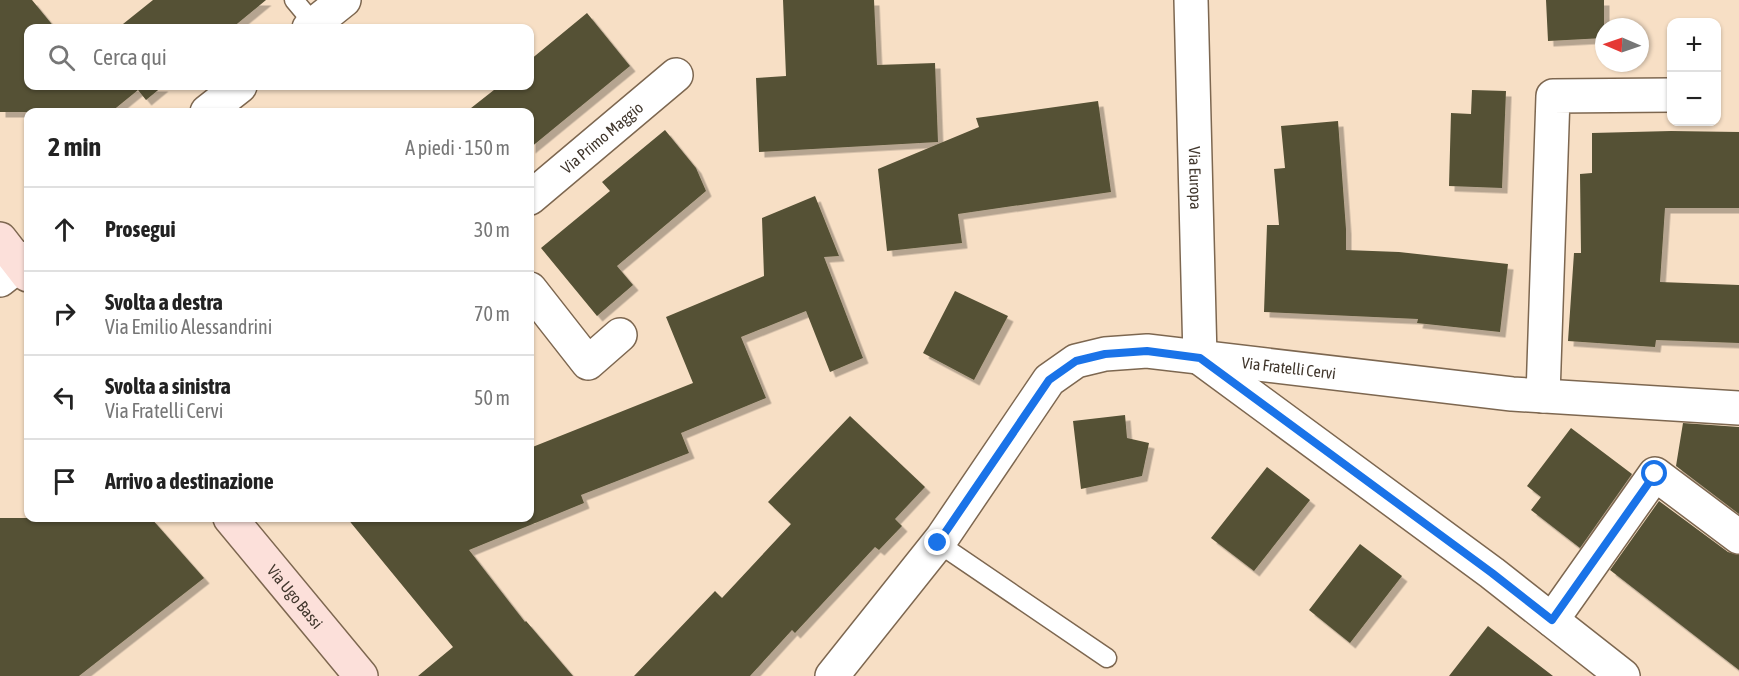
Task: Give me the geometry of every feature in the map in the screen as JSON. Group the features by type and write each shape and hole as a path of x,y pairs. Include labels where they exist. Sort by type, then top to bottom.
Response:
{"street":[{"path":"306,18 344,0"},
{"name":"Via Europa","path":"1191,0 1200,358"},
{"name":"Via Primo Maggio","path":"534,195 676,75"},
{"path":"212,108 235,90"},
{"path":"1543,396 1553,96 1667,94"},
{"path":"0,239 19,269"},
{"path":"534,295 588,363 620,335"},
{"name":"Via Fratelli Cervi","path":"832,676 938,543 1049,380 1076,361 1105,354 1147,351 1543,396 1739,408"},
{"path":"1200,358 1492,573 1623,676"},
{"path":"1552,620 1655,474 1739,537"},
{"name":"Via Ugo Bassi","path":"233,522 361,676"}],"lane":[{"path":"938,543 1107,658"}],"building":[{"path":"0,0 32,0 52,24 24,24 24,90 138,90 116,108 24,108 24,112 0,112"},
{"path":"153,0 266,0 237,24 123,24"},
{"path":"783,0 874,0 877,65 935,63 938,142 759,152 756,78 786,76"},
{"path":"1546,0 1604,0 1604,18 1595,18 1595,38 1548,41"},
{"path":"587,13 630,66 534,145 534,108 471,108 494,90 534,90 534,57"},
{"path":"138,90 158,90 146,100"},
{"path":"1472,90 1506,91 1502,188 1449,186 1451,113 1471,114"},
{"path":"1098,101 1111,192 958,214 962,243 887,251 878,169 979,127 976,118"},
{"path":"1338,121 1346,250 1399,252 1508,264 1500,332 1417,323 1418,319 1264,312 1267,225 1279,225 1274,169 1285,168 1281,126"},
{"path":"665,130 696,168 706,191 617,266 633,285 597,316 541,248 610,191 602,182"},
{"path":"1739,132 1739,208 1665,208 1660,282 1739,285 1739,343 1656,340 1655,347 1568,341 1574,253 1581,253 1580,174 1592,173 1592,133"},
{"path":"815,196 839,256 824,257 863,358 830,372 806,311 741,337 766,398 681,433 689,453 581,495 584,503 469,550 525,622 573,676 418,676 453,647 350,522 534,522 534,446 693,383 666,317 764,276 762,218"},
{"path":"955,291 1008,316 974,380 923,353"},
{"path":"1125,415 1127,438 1149,443 1142,476 1081,489 1073,421"},
{"path":"850,416 925,487 895,519 902,526 879,550 875,547 795,633 792,630 750,676 634,676 715,591 722,598 791,524 768,502"},
{"path":"1683,423 1739,427 1739,514 1676,466"},
{"path":"1571,428 1632,474 1580,548 1531,510 1541,497 1527,486"},
{"path":"1267,467 1310,500 1254,571 1211,538"},
{"path":"1659,501 1728,552 1739,555 1739,670 1610,570"},
{"path":"0,518 24,518 24,522 155,522 204,578 79,676 0,676"},
{"path":"1360,544 1402,576 1350,643 1309,610"},
{"path":"1488,626 1553,676 1449,676"}],"route":[{"path":"938,543 1049,380 1076,361 1105,354 1147,351 1200,358 1492,573 1552,620 1655,474"}]}
